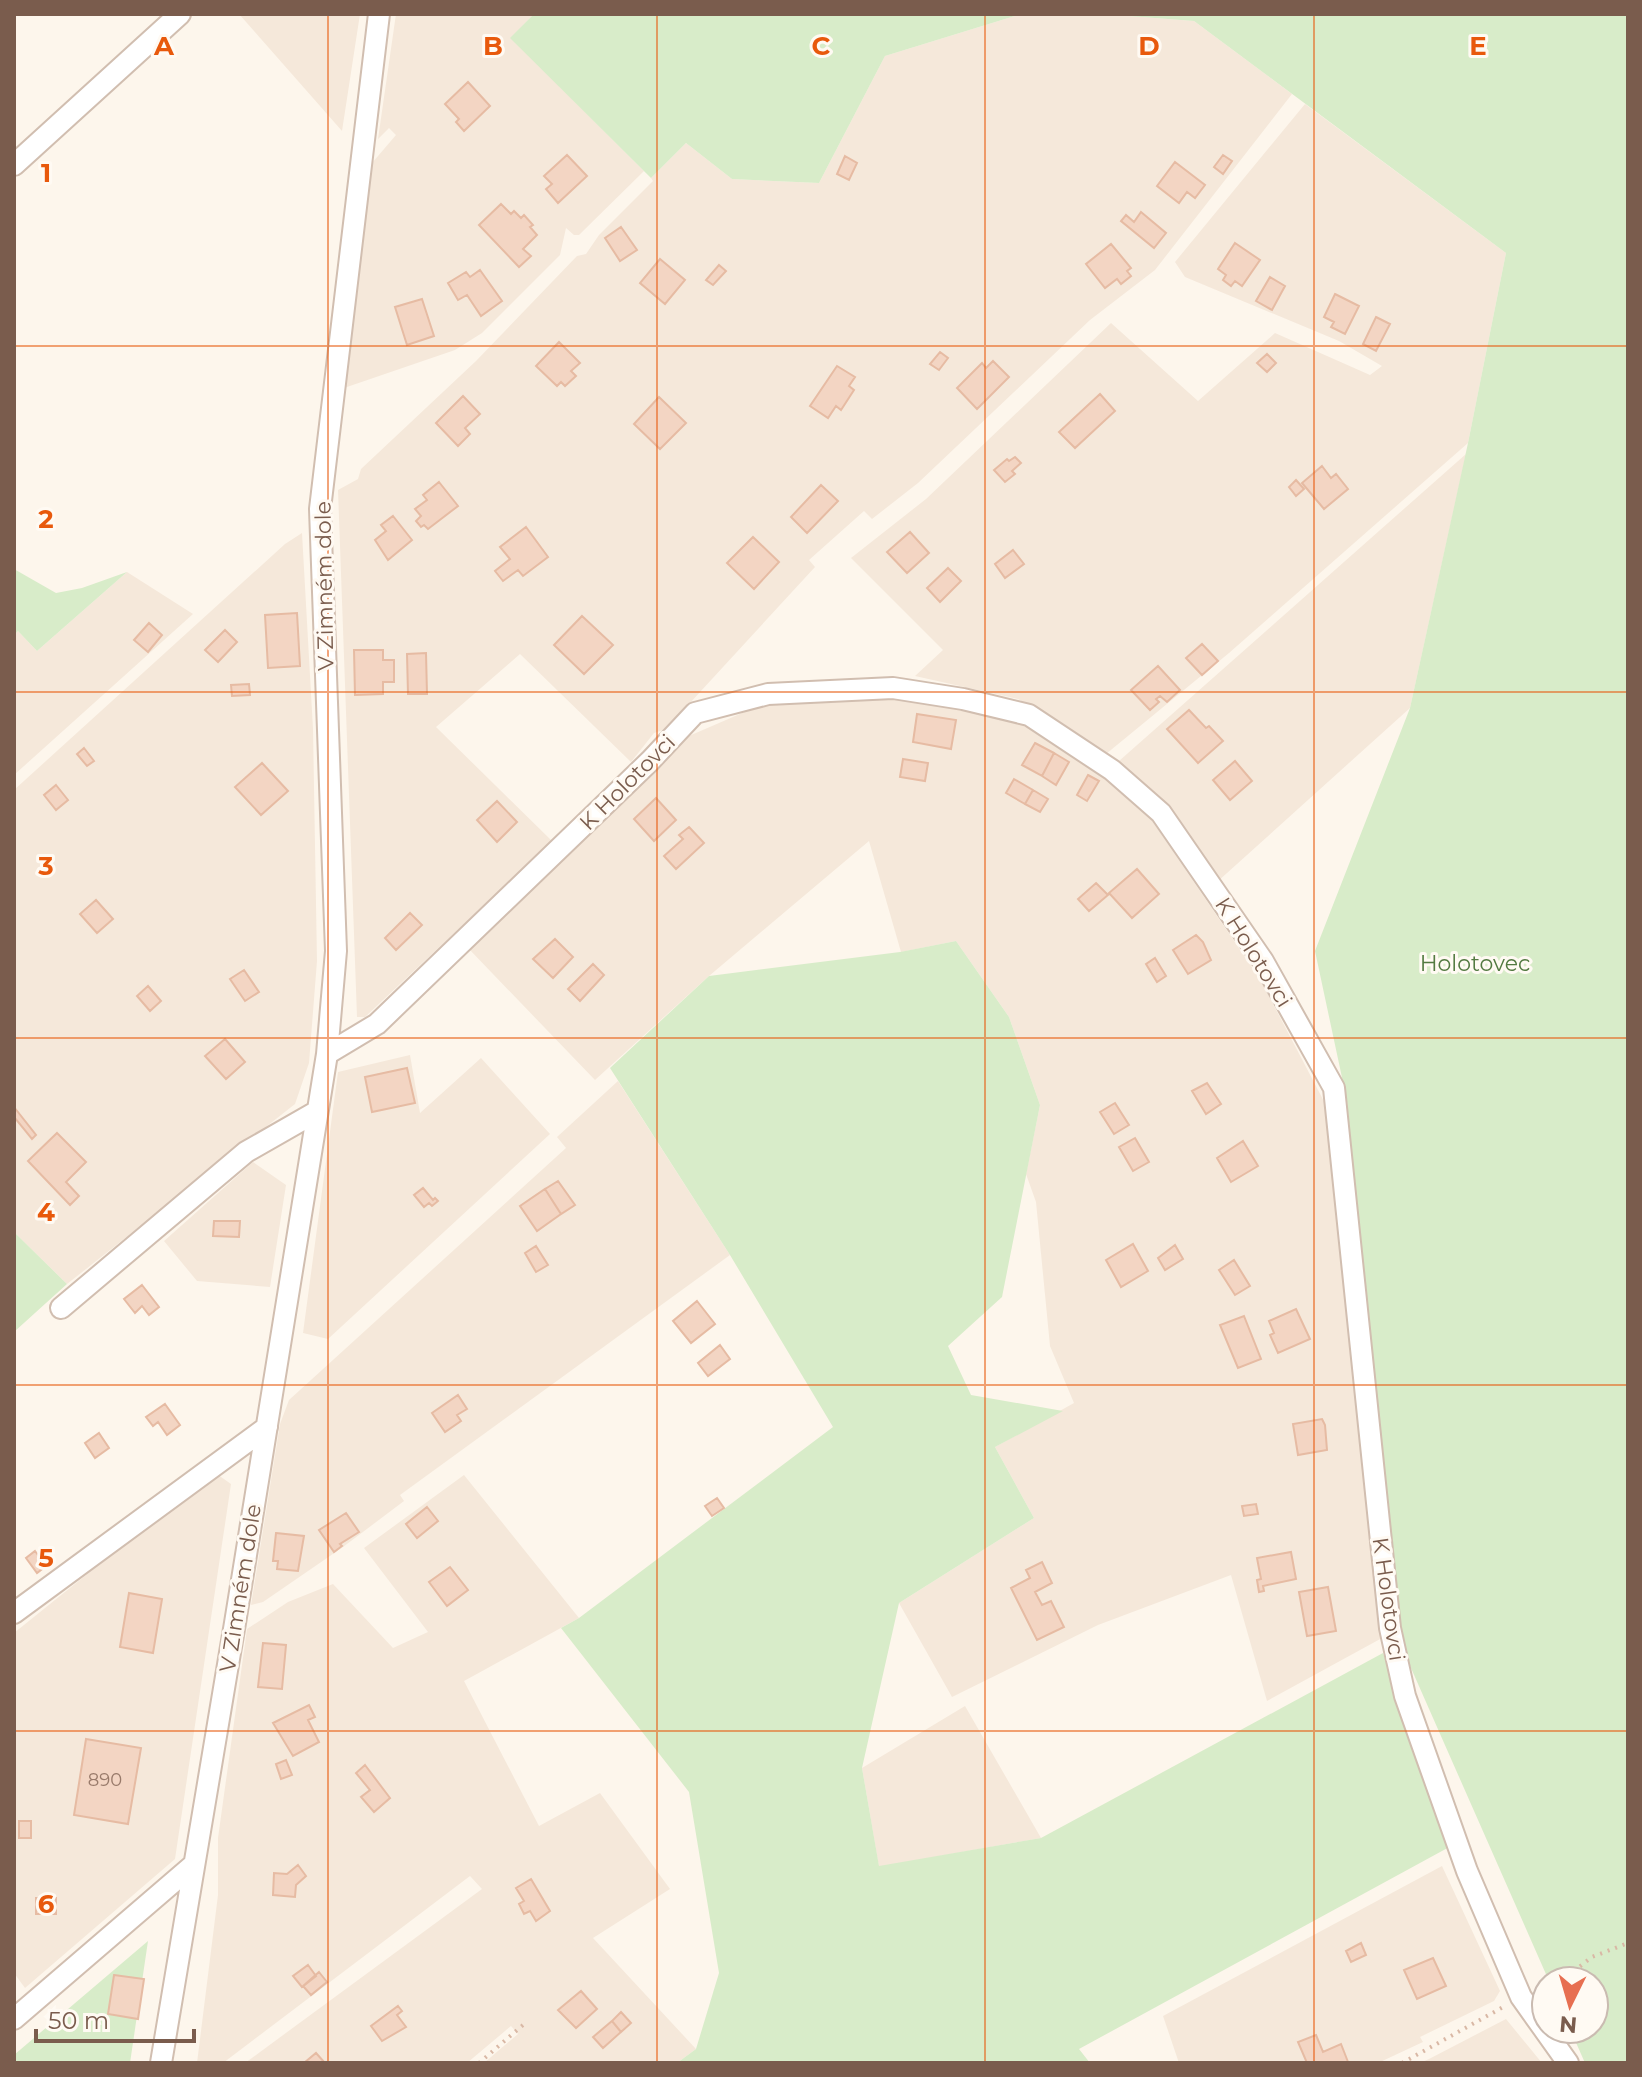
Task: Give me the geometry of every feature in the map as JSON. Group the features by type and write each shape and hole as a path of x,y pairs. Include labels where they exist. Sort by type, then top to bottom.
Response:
{"street":[{"path":"14,165 180,14"},
{"name":"V Zimném dole","path":"161,2063 327,1054 336,951 320,509 379,14"},
{"name":"K Holotovci","path":"327,1054 377,1024 650,761 695,713 768,694 893,688 963,699 1029,715 1112,770 1161,813 1263,961 1334,1088 1390,1628 1405,1696 1467,1871 1521,1997 1568,2063"},
{"path":"61,1308 246,1152 316,1112"},
{"path":"14,1613 267,1427"},
{"path":"14,2019 192,1866"}],"path":[{"path":"1582,1965 1592,1957 1628,1943"},
{"path":"1402,2063 1521,1997"},
{"path":"479,2063 523,2025"}],"shaded area":[{"path":"239,14 360,14 342,131"},
{"path":"396,14 534,14 511,38 644,171 579,235 566,228 560,255 482,333 455,350 344,388 372,163 396,135 389,128 378,139"},
{"path":"1021,14 1103,14 1194,21 1292,94 1155,270 1090,320 918,483 872,519 864,511 809,560 815,567 666,729 654,733 631,762 520,654 436,727 552,841 365,1017 357,1017 338,490 358,479 361,469 476,361 577,256 586,254 599,235 686,143 732,179 819,183 885,56"},
{"path":"1305,104 1506,253 1468,443 1229,653 1106,754 1064,724 1018,699 915,676 943,650 851,558 926,499 1111,323 1198,401 1275,333 1370,375 1382,366 1339,341 1185,277 1175,262"},
{"path":"1466,454 1410,708 1217,882 1159,806 1119,761"},
{"path":"302,533 313,729 317,961 309,1063 295,1104 67,1284 14,1232 14,790 285,544"},
{"path":"127,572 193,614 14,775 14,635 18,631 37,651"},
{"path":"880,696 999,714 1023,724 1105,773 1140,803 1260,979 1329,1111 1354,1322 1382,1638 1267,1701 1231,1575 1098,1625 952,1697 899,1603 1034,1518 995,1447 1074,1403 1050,1346 1036,1202 1026,1174 1040,1105 1009,1017 956,941 901,952 869,841 709,976 595,1080 469,949 682,739 763,704"},
{"path":"410,1055 420,1113 481,1058 550,1134 328,1339 303,1333 338,1072"},
{"path":"618,1081 730,1255 400,1495 404,1501 343,1547 263,1602 251,1605 280,1424 289,1400 566,1148 557,1137"},
{"path":"253,1162 286,1185 270,1287 197,1281 164,1241"},
{"path":"214,1472 231,1484 175,1859 25,1988 14,1973 14,1633"},
{"path":"464,1475 579,1618 464,1681 539,1826 600,1793 670,1889 593,1938 696,2049 677,2063 484,2063 518,2034 511,2026 467,2063 245,2063 482,1889 470,1876 223,2063 197,2063 218,1895 218,1838 247,1629 288,1602 333,1584 393,1648 428,1632 364,1548"},
{"path":"965,1706 1041,1838 879,1867 862,1768"},
{"path":"1442,1866 1500,1991 1494,2001 1420,2037 1423,2042 1378,2063 1179,2063 1163,2016"},
{"path":"1506,2019 1542,2063 1420,2063 1429,2059"}],"green space":[{"path":"534,14 1021,14 885,56 819,183 732,179 686,143 651,178 510,38"},
{"name":"Holotovec","path":"1103,14 1628,14 1628,2063 1585,2063 1577,2045 1610,2045 1610,1965 1542,1965 1396,1634 1347,1101 1315,951 1410,708 1506,253 1194,21"},
{"path":"14,569 56,593 82,588 127,572 37,651 18,631 14,635"},
{"path":"956,941 1009,1017 1040,1105 1002,1297 948,1346 971,1395 1063,1411 995,1447 1034,1518 899,1603 862,1768 879,1866 1041,1838 1383,1653 1453,1845 1079,2049 1090,2063 677,2063 696,2049 719,1973 689,1792 561,1628 579,1618 833,1427 730,1255 610,1068 709,976 900,952"},
{"path":"14,1232 67,1284 14,1332"},
{"path":"148,1941 130,2063 14,2063 14,2055"}],"building":[{"path":"468,82 490,106 464,131 456,122 459,119 445,104"},
{"path":"567,155 587,176 558,203 546,189 552,184 544,176"},
{"path":"1223,155 1232,161 1223,174 1214,167"},
{"path":"845,156 857,163 849,180 837,174"},
{"path":"1175,162 1205,185 1195,198 1187,192 1179,203 1157,186"},
{"path":"501,204 511,214 514,211 521,218 524,215 537,235 523,249 531,256 519,267 479,225"},
{"path":"1141,212 1166,233 1154,248 1121,221 1126,215 1134,222"},
{"path":"621,227 637,250 620,261 605,238"},
{"path":"1235,243 1260,260 1242,286 1235,281 1231,286 1223,280 1226,275 1218,269"},
{"path":"1111,244 1131,268 1127,271 1131,276 1121,284 1117,279 1105,288 1086,264"},
{"path":"660,259 685,280 665,304 640,283"},
{"path":"719,265 726,271 713,285 706,280"},
{"path":"480,270 502,301 481,316 467,295 458,300 448,283 466,272 470,277"},
{"path":"1270,277 1285,286 1272,310 1256,301"},
{"path":"1335,294 1359,306 1345,334 1331,327 1334,322 1324,317"},
{"path":"422,299 434,336 407,345 395,307"},
{"path":"1376,317 1390,324 1376,351 1363,344"},
{"path":"559,342 580,363 571,371 576,376 565,386 561,382 557,386 536,366"},
{"path":"940,352 948,358 939,370 930,364"},
{"path":"1267,354 1276,363 1267,372 1257,363"},
{"path":"993,361 1009,377 977,409 957,388 982,363 986,368"},
{"path":"837,366 855,377 849,386 854,390 841,410 836,406 828,418 810,406"},
{"path":"1100,394 1115,411 1075,448 1059,432"},
{"path":"463,396 480,414 465,428 470,434 458,446 436,423"},
{"path":"659,397 686,423 660,449 634,424"},
{"path":"1015,457 1021,463 1012,471 1015,474 1005,482 994,470 1007,459 1009,461"},
{"path":"1322,466 1331,478 1336,474 1348,489 1324,509 1302,483"},
{"path":"1296,480 1304,489 1296,496 1289,487"},
{"path":"439,482 458,506 428,529 424,525 421,527 416,521 421,516 415,509 427,500 423,495"},
{"path":"821,485 838,501 807,533 791,517"},
{"path":"393,516 412,540 388,560 375,540 386,531 381,525"},
{"path":"526,527 548,557 523,576 518,570 503,581 495,571 510,559 500,547"},
{"path":"910,532 929,553 907,573 887,552"},
{"path":"753,537 779,562 754,589 727,563"},
{"path":"1013,550 1024,564 1005,578 995,564"},
{"path":"948,568 961,581 940,602 927,588"},
{"path":"297,613 300,666 268,668 265,615"},
{"path":"582,616 613,645 584,674 554,645"},
{"path":"149,623 162,635 148,652 134,640"},
{"path":"225,630 237,642 218,662 205,650"},
{"path":"1202,644 1218,661 1202,675 1186,658"},
{"path":"354,650 383,650 383,660 394,660 394,682 383,682 383,694 355,695"},
{"path":"426,653 427,694 408,694 407,654"},
{"path":"1158,666 1180,690 1167,702 1160,696 1156,699 1159,702 1150,710 1131,690"},
{"path":"249,684 250,695 232,696 231,685"},
{"path":"1189,710 1223,741 1198,763 1167,729"},
{"path":"917,714 956,720 951,749 913,742"},
{"path":"1035,743 1054,753 1042,776 1022,765"},
{"path":"84,748 94,761 87,766 77,754"},
{"path":"1054,753 1069,762 1056,785 1042,776"},
{"path":"903,759 928,763 925,781 900,777"},
{"path":"1235,761 1252,781 1230,800 1213,780"},
{"path":"262,763 288,791 261,815 235,787"},
{"path":"1088,775 1099,781 1087,801 1077,795"},
{"path":"1014,779 1033,790 1025,804 1006,793"},
{"path":"56,785 68,800 56,810 44,795"},
{"path":"1033,790 1048,799 1040,812 1025,804"},
{"path":"656,798 676,820 654,841 634,819"},
{"path":"497,801 517,822 497,842 477,820"},
{"path":"689,827 704,843 676,869 664,856 683,839 679,835"},
{"path":"1137,869 1159,894 1132,918 1109,893"},
{"path":"1096,883 1108,895 1089,911 1078,899"},
{"path":"96,900 113,919 97,933 80,914"},
{"path":"410,913 422,925 396,950 385,938"},
{"path":"1196,935 1203,942 1211,960 1188,974 1173,950"},
{"path":"555,939 573,957 553,978 533,959"},
{"path":"1155,958 1166,976 1157,982 1146,964"},
{"path":"593,964 604,975 580,1001 568,989"},
{"path":"244,970 259,992 245,1001 230,979"},
{"path":"148,986 161,1001 150,1011 137,996"},
{"path":"225,1039 245,1062 226,1079 205,1056"},
{"path":"407,1068 415,1103 372,1112 365,1077"},
{"path":"1207,1083 1221,1104 1206,1114 1192,1091"},
{"path":"1115,1103 1129,1125 1114,1134 1100,1112"},
{"path":"14,1107 36,1135 32,1139 14,1117"},
{"path":"57,1133 86,1162 66,1182 79,1196 70,1205 28,1161"},
{"path":"1135,1138 1149,1162 1133,1171 1119,1147"},
{"path":"1243,1141 1258,1166 1231,1182 1217,1158"},
{"path":"558,1181 575,1205 561,1214 545,1189"},
{"path":"423,1188 433,1200 438,1201 432,1206 429,1203 424,1207 414,1195"},
{"path":"545,1189 561,1214 537,1231 520,1206"},
{"path":"214,1221 240,1221 239,1237 213,1236"},
{"path":"1133,1244 1148,1271 1121,1287 1106,1260"},
{"path":"1175,1245 1183,1259 1165,1270 1158,1258"},
{"path":"536,1246 548,1265 536,1272 525,1253"},
{"path":"1234,1260 1250,1286 1235,1295 1219,1270"},
{"path":"142,1285 159,1307 149,1315 142,1306 135,1313 124,1299"},
{"path":"697,1301 715,1324 691,1343 673,1321"},
{"path":"1296,1309 1310,1339 1278,1353 1270,1335 1274,1333 1269,1321"},
{"path":"1244,1316 1261,1359 1238,1368 1220,1325"},
{"path":"720,1345 730,1359 708,1376 698,1363"},
{"path":"458,1395 467,1409 457,1415 461,1421 445,1432 432,1413"},
{"path":"165,1404 180,1425 167,1435 158,1422 153,1426 146,1417"},
{"path":"1322,1419 1327,1450 1298,1455 1293,1424"},
{"path":"99,1433 109,1448 95,1458 85,1443"},
{"path":"717,1498 724,1508 712,1516 705,1506"},
{"path":"1256,1504 1258,1514 1244,1516 1242,1506"},
{"path":"427,1507 438,1521 417,1538 406,1524"},
{"path":"346,1513 359,1532 340,1544 342,1546 334,1552 319,1530"},
{"path":"276,1533 304,1536 298,1571 277,1569 278,1561 273,1561"},
{"path":"35,1551 46,1566 37,1573 26,1558"},
{"path":"1291,1552 1296,1579 1263,1586 1264,1591 1259,1592 1257,1580 1261,1579 1257,1558"},
{"path":"1042,1562 1052,1583 1035,1592 1042,1605 1051,1601 1064,1627 1037,1640 1011,1588 1030,1578 1026,1570"},
{"path":"450,1567 468,1590 447,1606 429,1582"},
{"path":"1328,1587 1336,1631 1307,1636 1299,1592"},
{"path":"129,1593 162,1599 153,1653 120,1647"},
{"path":"263,1643 286,1645 282,1689 258,1687"},
{"path":"309,1705 315,1717 308,1720 319,1742 293,1756 273,1723"},
{"path":"86,1739 141,1748 128,1824 74,1815"},
{"path":"286,1760 292,1775 281,1779 276,1764"},
{"path":"365,1765 390,1798 374,1812 361,1797 370,1790 356,1773"},
{"path":"19,1821 31,1821 31,1838 19,1838"},
{"path":"298,1865 306,1876 296,1885 295,1897 273,1895 274,1873 287,1874"},
{"path":"531,1879 550,1911 536,1921 530,1911 524,1914 519,1904 524,1901 516,1888"},
{"path":"36,1898 56,1898 56,1914 36,1914"},
{"path":"1361,1943 1366,1955 1351,1962 1346,1951"},
{"path":"1433,1958 1446,1986 1417,1999 1404,1970"},
{"path":"308,1965 316,1976 302,1987 293,1976"},
{"path":"319,1972 327,1982 311,1995 303,1986"},
{"path":"114,1975 144,1979 138,2019 108,2014"},
{"path":"581,1991 597,2009 576,2028 558,2010"},
{"path":"398,2006 402,2011 397,2015 406,2027 382,2041 371,2026"},
{"path":"621,2012 631,2023 621,2032 612,2021"},
{"path":"612,2021 621,2032 603,2048 593,2037"},
{"path":"1316,2035 1323,2052 1341,2044 1348,2062 1307,2063 1298,2042"},
{"path":"316,2053 325,2063 304,2063"}]}
